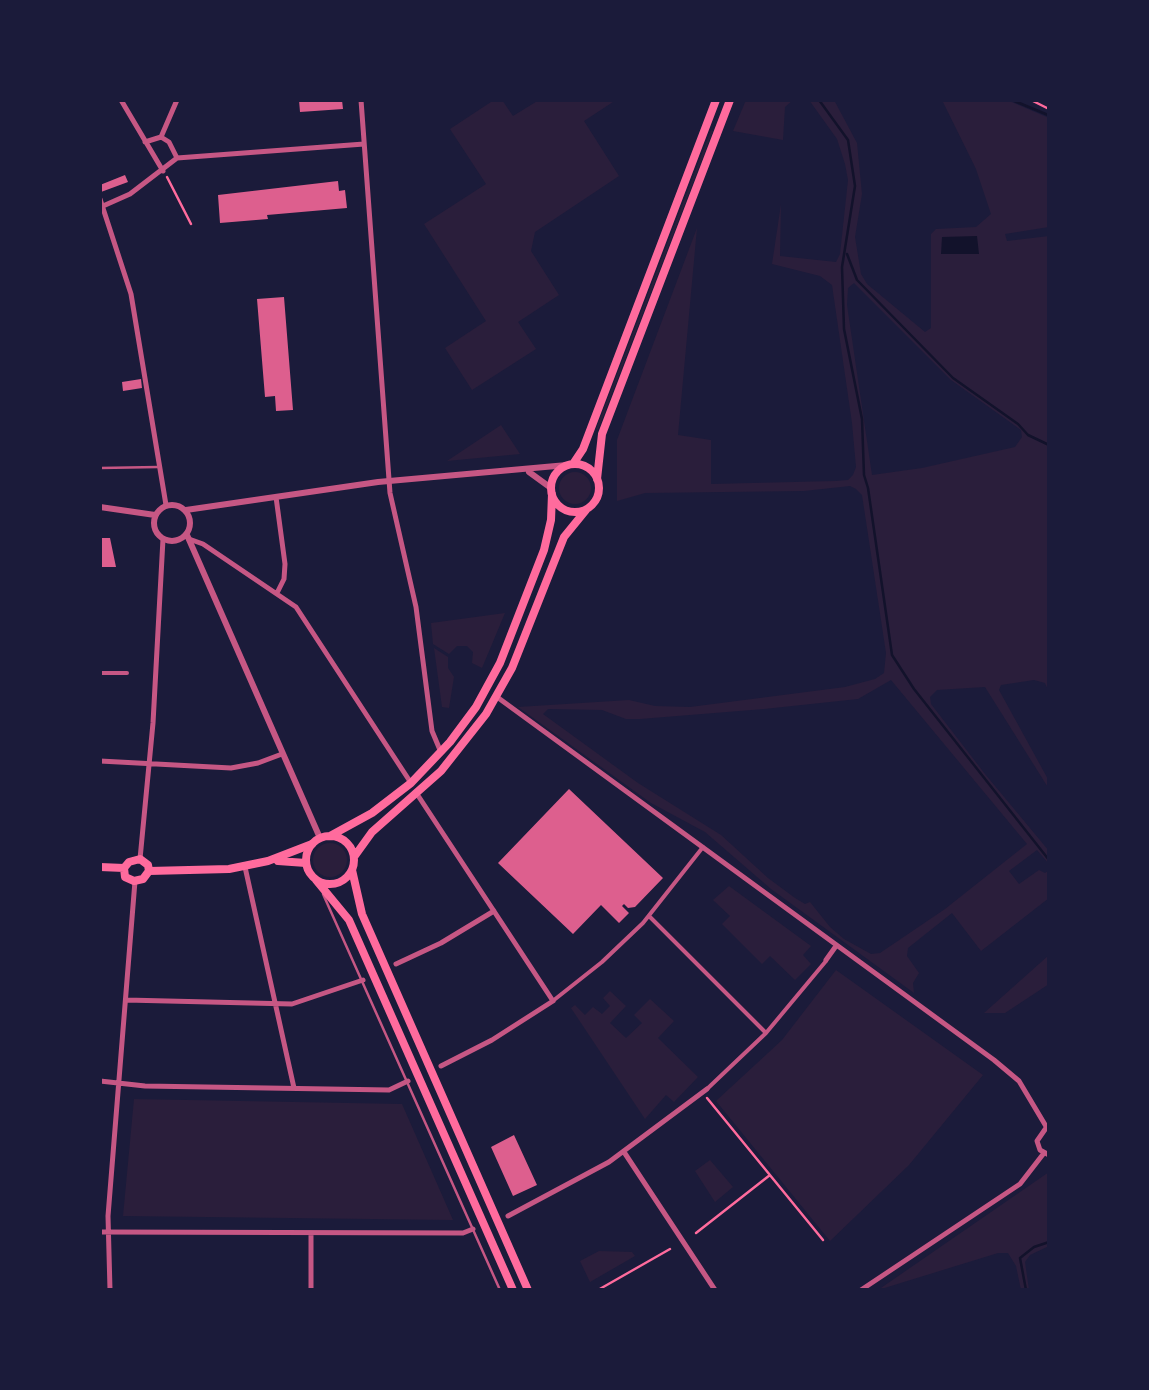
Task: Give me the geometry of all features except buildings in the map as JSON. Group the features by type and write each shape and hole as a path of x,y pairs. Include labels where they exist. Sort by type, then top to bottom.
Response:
{"main road":[{"path":"149,871 196,872 245,866 321,839 380,808 412,782 473,712 500,663 547,541 554,477 583,449 716,100"},
{"path":"528,1290 362,914 352,870 354,857 372,832 418,794 460,750 497,697 518,654 560,544 598,496 602,434 730,100"},
{"path":"570,465 585,466 597,479"},
{"path":"551,492 558,505 568,511 586,510"},
{"path":"321,839 348,844 354,857"},
{"path":"306,863 321,839"},
{"path":"100,867 124,868 140,859 149,871 145,878 135,881 126,878 124,868"},
{"path":"268,861 306,863"},
{"path":"306,863 349,920 512,1290"},
{"path":"314,877 336,883 352,870"}],"street":[{"path":"122,100 163,171"},
{"path":"145,142 161,137 177,100"},
{"path":"361,100 389,481 416,607 432,731 441,753"},
{"path":"161,137 169,142 178,158"},
{"path":"166,505 131,294 101,204 123,198 178,158 364,144"},
{"path":"186,510 389,481 570,465"},
{"path":"524,470 539,476 551,492"},
{"path":"276,497 285,564 277,594"},
{"path":"321,839 188,537 191,525 186,510 177,504 166,505 155,515 154,526 163,538 176,541 188,537 203,544 302,614 412,782"},
{"path":"100,507 155,515"},
{"path":"140,859 163,538"},
{"path":"100,673 127,673"},
{"path":"497,697 1008,1070 1027,1092 1048,1127 1037,1141 1046,1154 1020,1184 861,1290"},
{"path":"100,761 231,768 258,764 282,754"},
{"path":"418,794 553,1001"},
{"path":"441,1066 492,1040 553,1001 602,962 649,916 704,847"},
{"path":"245,866 294,1088"},
{"path":"110,1290 104,1232 135,881"},
{"path":"396,964 442,944 495,910"},
{"path":"649,916 766,1033"},
{"path":"508,1216 565,1188 624,1152 705,1091 766,1033 836,945"},
{"path":"126,1000 292,1004 363,980"},
{"path":"100,1082 388,1090 408,1081"},
{"path":"624,1152 716,1290"},
{"path":"104,1232 462,1233 473,1229"},
{"path":"310,1290 311,1232"}],"lane":[{"path":"100,468 160,468"},
{"path":"314,877 334,913 500,1290"}],"path":[{"path":"1031,100 1049,109"},
{"path":"163,171 190,224"},
{"path":"705,1091 823,1240"},
{"path":"696,1233 771,1174"},
{"path":"598,1290 670,1249"}],"shaded area":[{"path":"494,100 502,100 513,116 539,100 616,100 584,121 619,176 535,232 531,251 559,295 518,322 536,349 472,390 445,348 486,321 424,224 486,184 450,129"},
{"path":"746,100 793,100 785,107 783,140 733,131"},
{"path":"809,100 834,100 857,143 862,194 855,237 861,274 867,284 925,332 931,328 931,234 936,229 976,227 991,214 976,169 942,100 1007,100 1049,118 1049,227 1005,234 1007,241 1049,236 1049,692 1045,683 1034,680 1001,685 999,690 1049,781 1049,789 985,687 937,690 930,697 931,704 985,774 1049,851 1049,864 1037,850 1009,871 1019,884 1039,870 1049,870 1049,898 981,951 952,913 908,948 907,956 919,973 913,983 914,993 771,889 705,832 651,803 518,707 629,700 690,707 845,687 884,673 886,653 862,495 856,489 850,486 804,491 645,493 617,501 617,440 697,228 678,435 711,440 711,484 835,481 848,480 853,475 856,467 852,423 832,285 820,276 772,264 781,204 780,256 836,262 848,180 837,139","holes":["854,283 951,380 1021,430 1022,437 1015,447 872,475 847,305 848,288","891,680 1027,844 945,909 880,953 871,954 844,939 810,902 805,904 768,878 721,835 638,783 543,714 548,709 602,710 626,719 640,719 764,709 858,699"]},
{"path":"713,131 598,430 596,429"},
{"path":"977,236 979,254 941,254 942,237"},
{"path":"501,425 520,454 447,461"},
{"path":"575,472 587,476 591,488 587,500 575,504 563,500 559,488 563,476"},
{"path":"505,613 482,668 472,663 473,652 467,646 457,646 449,654 433,644 431,623"},
{"path":"434,648 448,657 448,668 454,677 449,708 442,707"},
{"path":"330,843 342,848 347,860 342,872 330,877 318,872 313,860 318,848"},
{"path":"729,886 811,946 803,955 811,964 795,980 770,956 762,964 722,924 730,916 713,900"},
{"path":"1049,955 1049,984 1005,1013 984,1013"},
{"path":"836,970 983,1075 909,1165 830,1241 716,1101 782,1040"},
{"path":"610,991 626,1006 610,1023 626,1038 642,1023 634,1015 650,999 674,1021 658,1038 698,1077 674,1102 666,1095 645,1119 571,1008 575,1005 585,1015 593,1007 602,1014 610,1006 603,998"},
{"path":"134,1099 402,1104 453,1220 123,1216"},
{"path":"710,1160 733,1187 715,1202 695,1171"},
{"path":"1049,1172 1049,1246 1030,1255 1025,1262 1029,1290 1021,1290 1016,1266 1008,1253 998,1253 878,1290"},
{"path":"599,1251 632,1252 635,1256 590,1282 580,1261"}],"waterway":[{"path":"819,100 848,140 855,186 842,267 844,329 862,419 864,475 892,655 914,689 1049,860"},
{"path":"1012,100 1048,115"},
{"path":"847,254 857,280 953,378 1028,435 1049,445"},
{"path":"1026,1290 1020,1258 1049,1242"}]}
